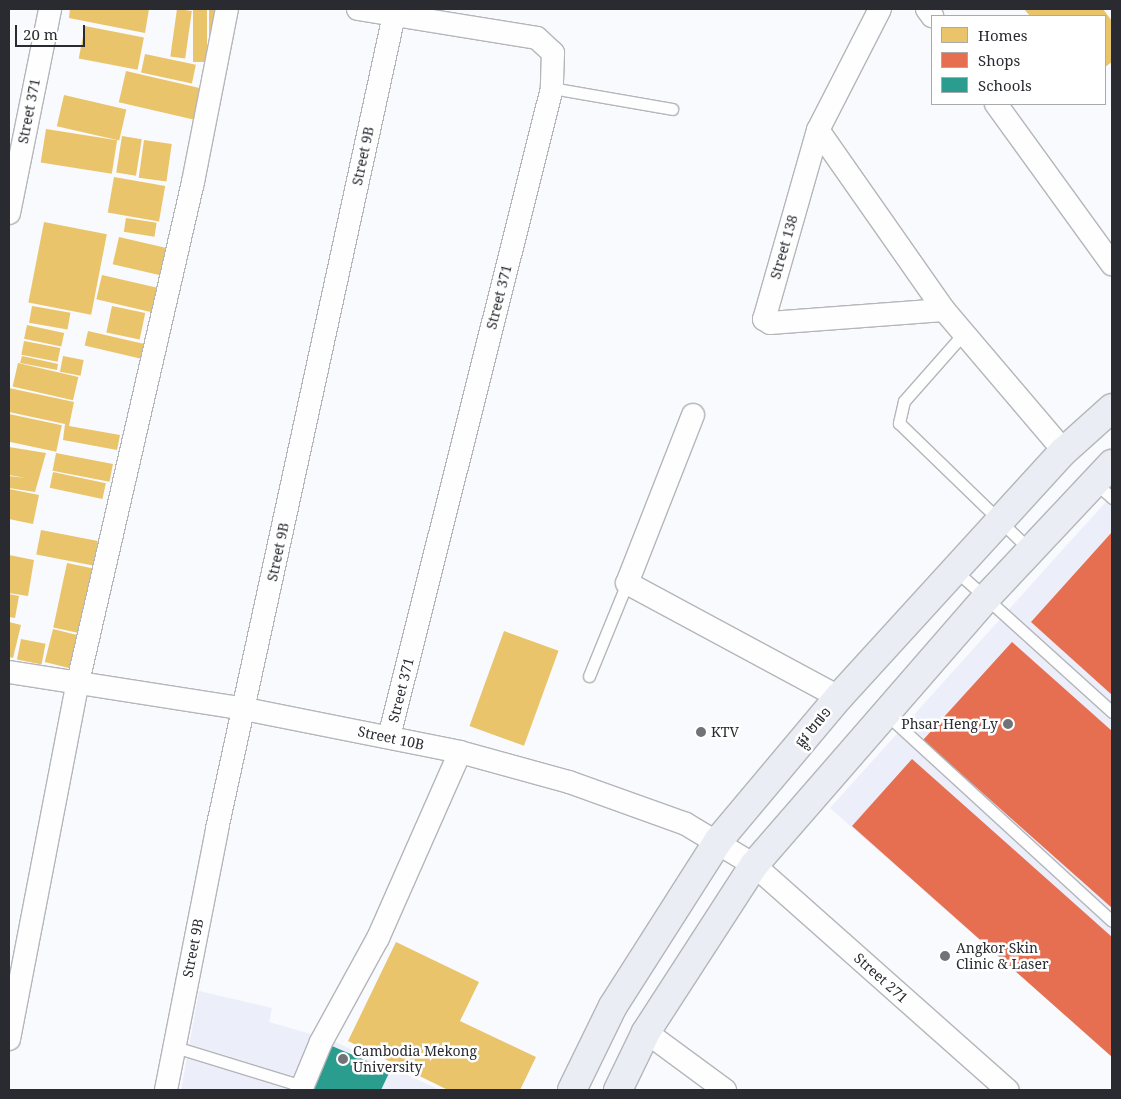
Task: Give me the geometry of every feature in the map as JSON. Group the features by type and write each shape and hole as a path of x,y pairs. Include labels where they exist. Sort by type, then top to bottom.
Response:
{"main road":[{"name":"ផ្លូវ ២៧១","path":"572,1090 613,1006 718,841 839,697 1064,451 1112,408"},
{"path":"618,1090 646,1032 754,865 1030,550 1106,481"}],"street":[{"name":"Street 371","path":"9,213 50,9"},
{"path":"9,1039 78,682 193,182 227,9"},
{"name":"Street 371","path":"358,9 537,38 553,53 552,88 389,737"},
{"name":"Street 138","path":"874,10 818,130 765,323 944,310"},
{"name":"Street 9B","path":"166,1090 245,709 394,15"},
{"path":"997,105 1112,264"},
{"path":"818,130 944,310 1064,451"},
{"path":"693,415 626,583 839,697"},
{"name":"Street 10B","path":"9,672 245,709 460,752 569,782 686,824 718,841 754,865"},
{"path":"302,1088 378,938 460,752"},
{"name":"Street 271","path":"754,865 1007,1090"},
{"path":"646,1032 725,1090"}],"lane":[{"path":"552,88 672,109"},
{"path":"964,333 904,401 899,423 1030,550"},
{"path":"955,570 1112,712"},
{"path":"589,676 626,583"},
{"path":"886,714 1112,921"},
{"path":"175,1046 302,1088"}],"shaded area":[{"name":"Phsar Heng Ly","path":"1112,495 1112,1057 830,808"},
{"path":"199,991 272,1008 269,1022 329,1039 440,1090 181,1090"}],"building: Homes":[{"path":"70,9 149,9 145,33 69,18"},
{"path":"177,9 192,11 185,59 170,57"},
{"path":"193,9 207,9 207,62 193,62"},
{"path":"209,9 222,9 222,67 209,67"},
{"path":"1024,9 1103,9 1112,21 1112,62 1106,66 1106,15 1029,15"},
{"path":"85,26 144,37 138,70 79,58"},
{"path":"145,54 196,65 192,83 141,73"},
{"path":"126,71 205,89 198,120 119,102"},
{"path":"64,95 126,109 119,141 57,126"},
{"path":"46,129 117,140 112,174 41,163"},
{"path":"122,136 142,139 136,176 116,173"},
{"path":"144,140 172,144 166,182 139,178"},
{"path":"114,177 165,186 159,221 108,212"},
{"path":"126,218 157,223 154,237 124,232"},
{"path":"44,222 107,234 91,315 28,302"},
{"path":"119,237 169,248 162,276 113,264"},
{"path":"102,275 159,288 154,313 96,299"},
{"path":"32,306 70,313 67,330 29,323"},
{"path":"112,306 145,313 140,339 106,332"},
{"path":"27,325 64,333 61,347 24,339"},
{"path":"88,331 145,344 142,359 85,346"},
{"path":"24,341 60,348 58,362 21,355"},
{"path":"22,356 58,364 57,370 20,363"},
{"path":"63,356 84,360 81,376 60,372"},
{"path":"18,363 78,377 73,400 13,386"},
{"path":"9,388 74,402 69,426 120,435 117,450 63,440 65,424 9,412"},
{"path":"9,414 62,425 56,452 9,442"},
{"path":"9,447 46,453 35,492 9,488 9,476 26,478 9,475"},
{"path":"56,453 113,464 109,482 53,471"},
{"path":"53,472 106,483 102,499 50,488"},
{"path":"9,489 39,495 33,524 9,519"},
{"path":"41,530 98,541 93,566 36,555"},
{"path":"9,555 34,560 28,596 9,593"},
{"path":"67,563 99,570 86,634 53,628"},
{"path":"9,594 19,596 15,618 9,617"},
{"path":"9,622 21,625 13,658 9,657"},
{"path":"53,629 84,637 76,670 45,662"},
{"path":"504,631 559,651 524,746 469,726"},
{"path":"21,639 46,644 42,664 17,660"},
{"path":"396,942 479,982 460,1021 536,1057 520,1090 448,1090 348,1041"}],"building: Shops":[{"path":"1112,532 1112,695 1031,622"},
{"path":"1012,642 1112,731 1112,908 923,740"},
{"path":"912,759 1112,937 1112,1057 852,826"}],"building: Schools":[{"name":"Cambodia Mekong University","path":"332,1046 390,1071 381,1090 313,1090"}],"place":[{"name":"Phsar Heng Ly","path":"1008,724"},
{"name":"KTV","path":"701,732"},
{"name":"Angkor Skin Clinic & Laser","path":"945,956"},
{"name":"Cambodia Mekong University","path":"343,1059"}]}
